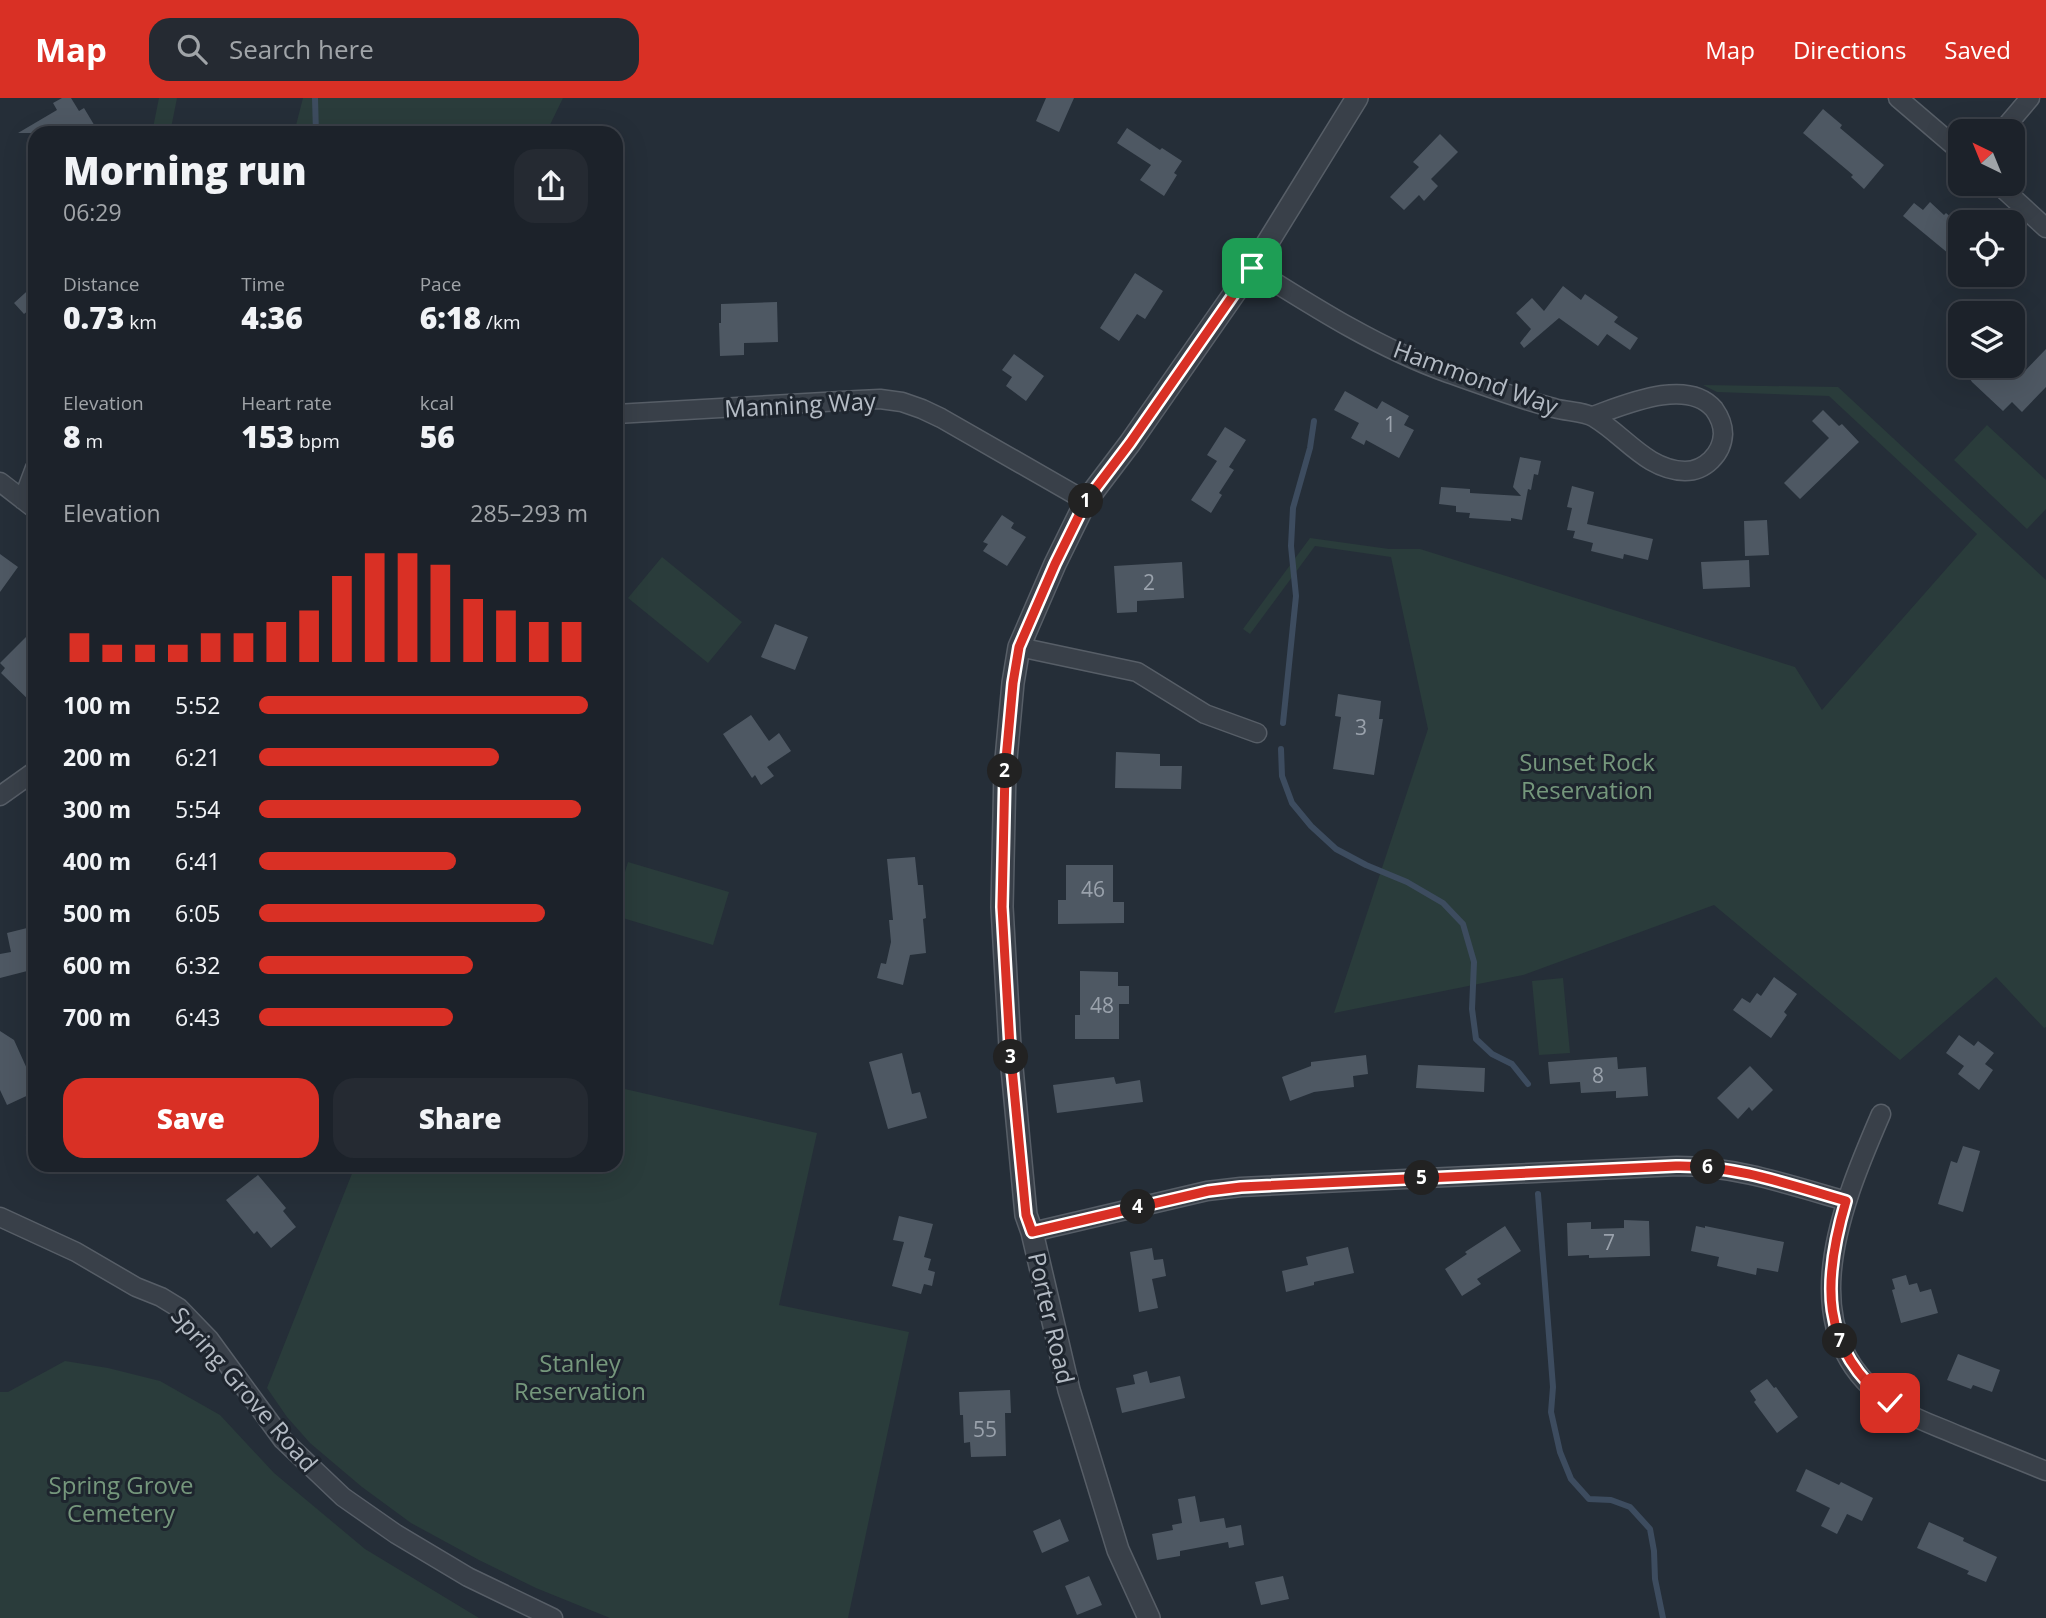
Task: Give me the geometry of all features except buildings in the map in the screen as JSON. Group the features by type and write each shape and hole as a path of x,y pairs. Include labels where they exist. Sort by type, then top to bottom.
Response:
{"street":[{"name":"Porter Road","path":"1149,1618 1118,1550 1076,1415 1026,1215 1010,1047 1002,907 1005,770 1013,683 1019,647 1086,501 1130,443 1252,268 1357,98"},
{"path":"1898,98 1948,141"},
{"path":"2012,119 2030,98"},
{"path":"2011,196 2046,228"},
{"name":"Hammond Way","path":"1252,268 1336,320 1398,351 1447,372 1513,395 1593,416 1645,457 1666,467 1692,470 1709,462 1718,452 1722,440 1718,415 1710,405 1693,397 1671,395 1649,398 1593,416"},
{"name":"Manning Way","path":"623,414 880,399 902,402 942,418 1086,501"},
{"path":"0,482 28,504"},
{"path":"1019,647 1137,672 1205,714 1257,733"},
{"path":"0,796 28,776"},
{"path":"1881,1114 1846,1201 1834,1249 1832,1306 1843,1349 1858,1374 1878,1394 1903,1411 2046,1471"},
{"path":"1032,1232 1208,1191 1241,1187 1666,1167 1698,1166 1740,1171 1846,1201"},
{"name":"Spring Grove Road","path":"0,1217 76,1252 179,1308 212,1343 283,1440 343,1497 396,1534 468,1577 554,1618"}],"green space":[{"path":"159,98 177,98 171,126 153,126"},
{"path":"303,98 563,98 549,126 296,126"},
{"name":"Sunset Rock Reservation","path":"1703,385 1838,387 2046,580 2046,1027 2044,1028 1996,977 1900,1060 1714,905 1523,975 1334,1013 1428,729 1391,557 1315,546 1250,634 1243,629 1310,538 1389,549 1420,549 1795,667 1822,710 1977,534 1829,396 1717,392"},
{"path":"1987,425 2046,480 2046,509 2027,529 1954,460"},
{"path":"662,557 742,622 708,663 628,598"},
{"path":"628,862 729,892 713,945 623,918 623,878"},
{"path":"1563,978 1570,1053 1539,1055 1532,981"},
{"name":"Stanley Reservation","path":"623,1089 817,1133 779,1305 909,1332 848,1618 610,1618 536,1588 411,1523 362,1487 310,1443 287,1417 267,1388 353,1172 623,1172"},
{"name":"Spring Grove Cemetery","path":"65,1361 160,1381 220,1415 274,1473 365,1549 479,1618 0,1618 0,1392 8,1392"}],"waterway":[{"path":"315,98 316,126"},
{"path":"1283,723 1296,596 1291,546 1293,508 1310,448 1314,421"},
{"path":"1281,749 1282,776 1292,803 1311,826 1336,849 1407,882 1443,903 1463,924 1474,962 1472,1009 1476,1039 1492,1054 1512,1064 1528,1084"},
{"path":"1538,1194 1553,1387 1551,1412 1560,1452 1571,1479 1589,1499 1611,1500 1630,1507 1650,1529 1655,1579 1663,1618"}],"route":[{"path":"1252,268 1130,443 1086,501 1019,647 1005,770 1002,907 1010,1047 1026,1215 1032,1232 1208,1191 1241,1187 1676,1166 1740,1171 1846,1201 1832,1264 1834,1320 1843,1349 1858,1374 1890,1403"}]}
